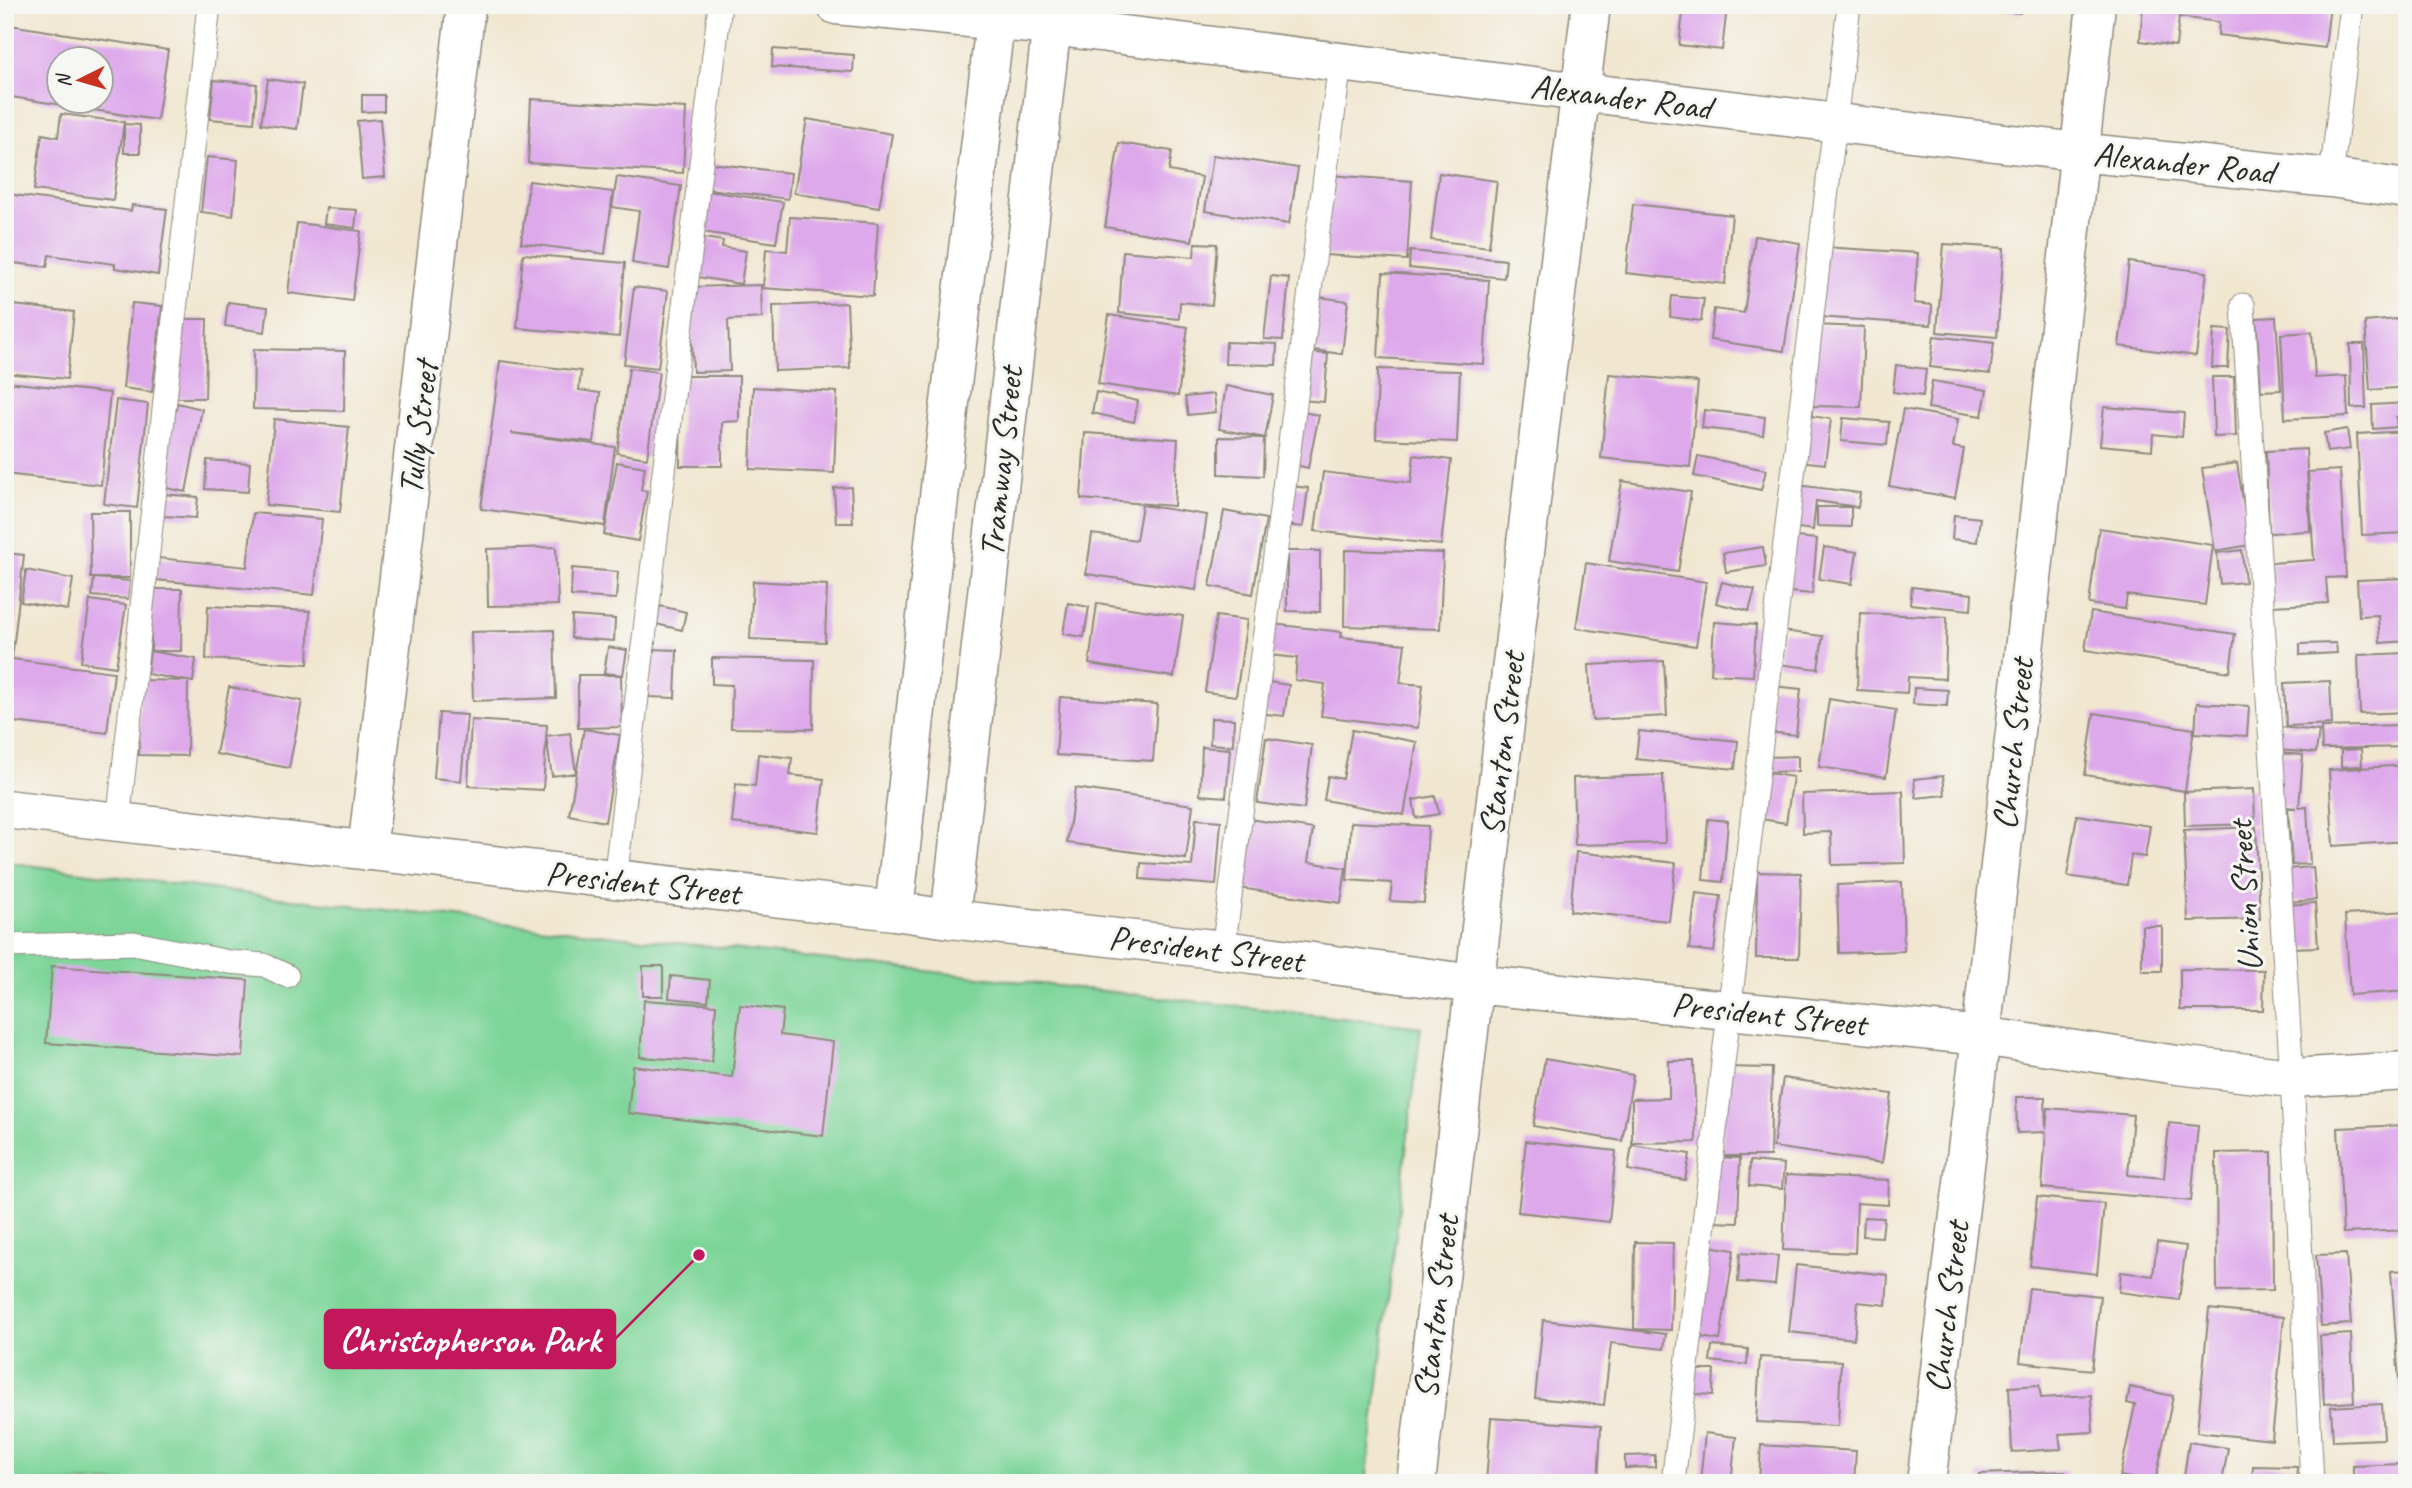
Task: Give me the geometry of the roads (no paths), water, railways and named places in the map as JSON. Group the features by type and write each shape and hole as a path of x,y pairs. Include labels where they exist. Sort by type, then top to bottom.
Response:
{"street":[{"name":"Tully Street","path":"367,851 466,5"},
{"name":"Alexander Road","path":"836,5 1053,15 1340,63 2407,189"},
{"name":"Stanton Street","path":"1416,1483 1591,5"},
{"name":"Church Street","path":"1926,1483 1980,1036 2096,5"},
{"name":"Tramway Street","path":"894,911 996,13"},
{"name":"Tramway Street","path":"950,919 1053,15"},
{"path":"942,470 999,478"},
{"name":"President Street","path":"5,809 1223,950 1474,984 1980,1036 2177,1065 2292,1078 2407,1071"}],"lane":[{"path":"118,822 209,5"},
{"path":"615,880 720,5"},
{"path":"1673,1483 1849,5"},
{"path":"2331,178 2352,5"},
{"path":"1223,950 1340,63"},
{"name":"Union Street","path":"2243,305 2292,1078 2312,1483"},
{"path":"5,946 134,943 229,962 264,965 287,976"}],"place":[{"name":"Christopherson Park","path":"699,1255"}]}
